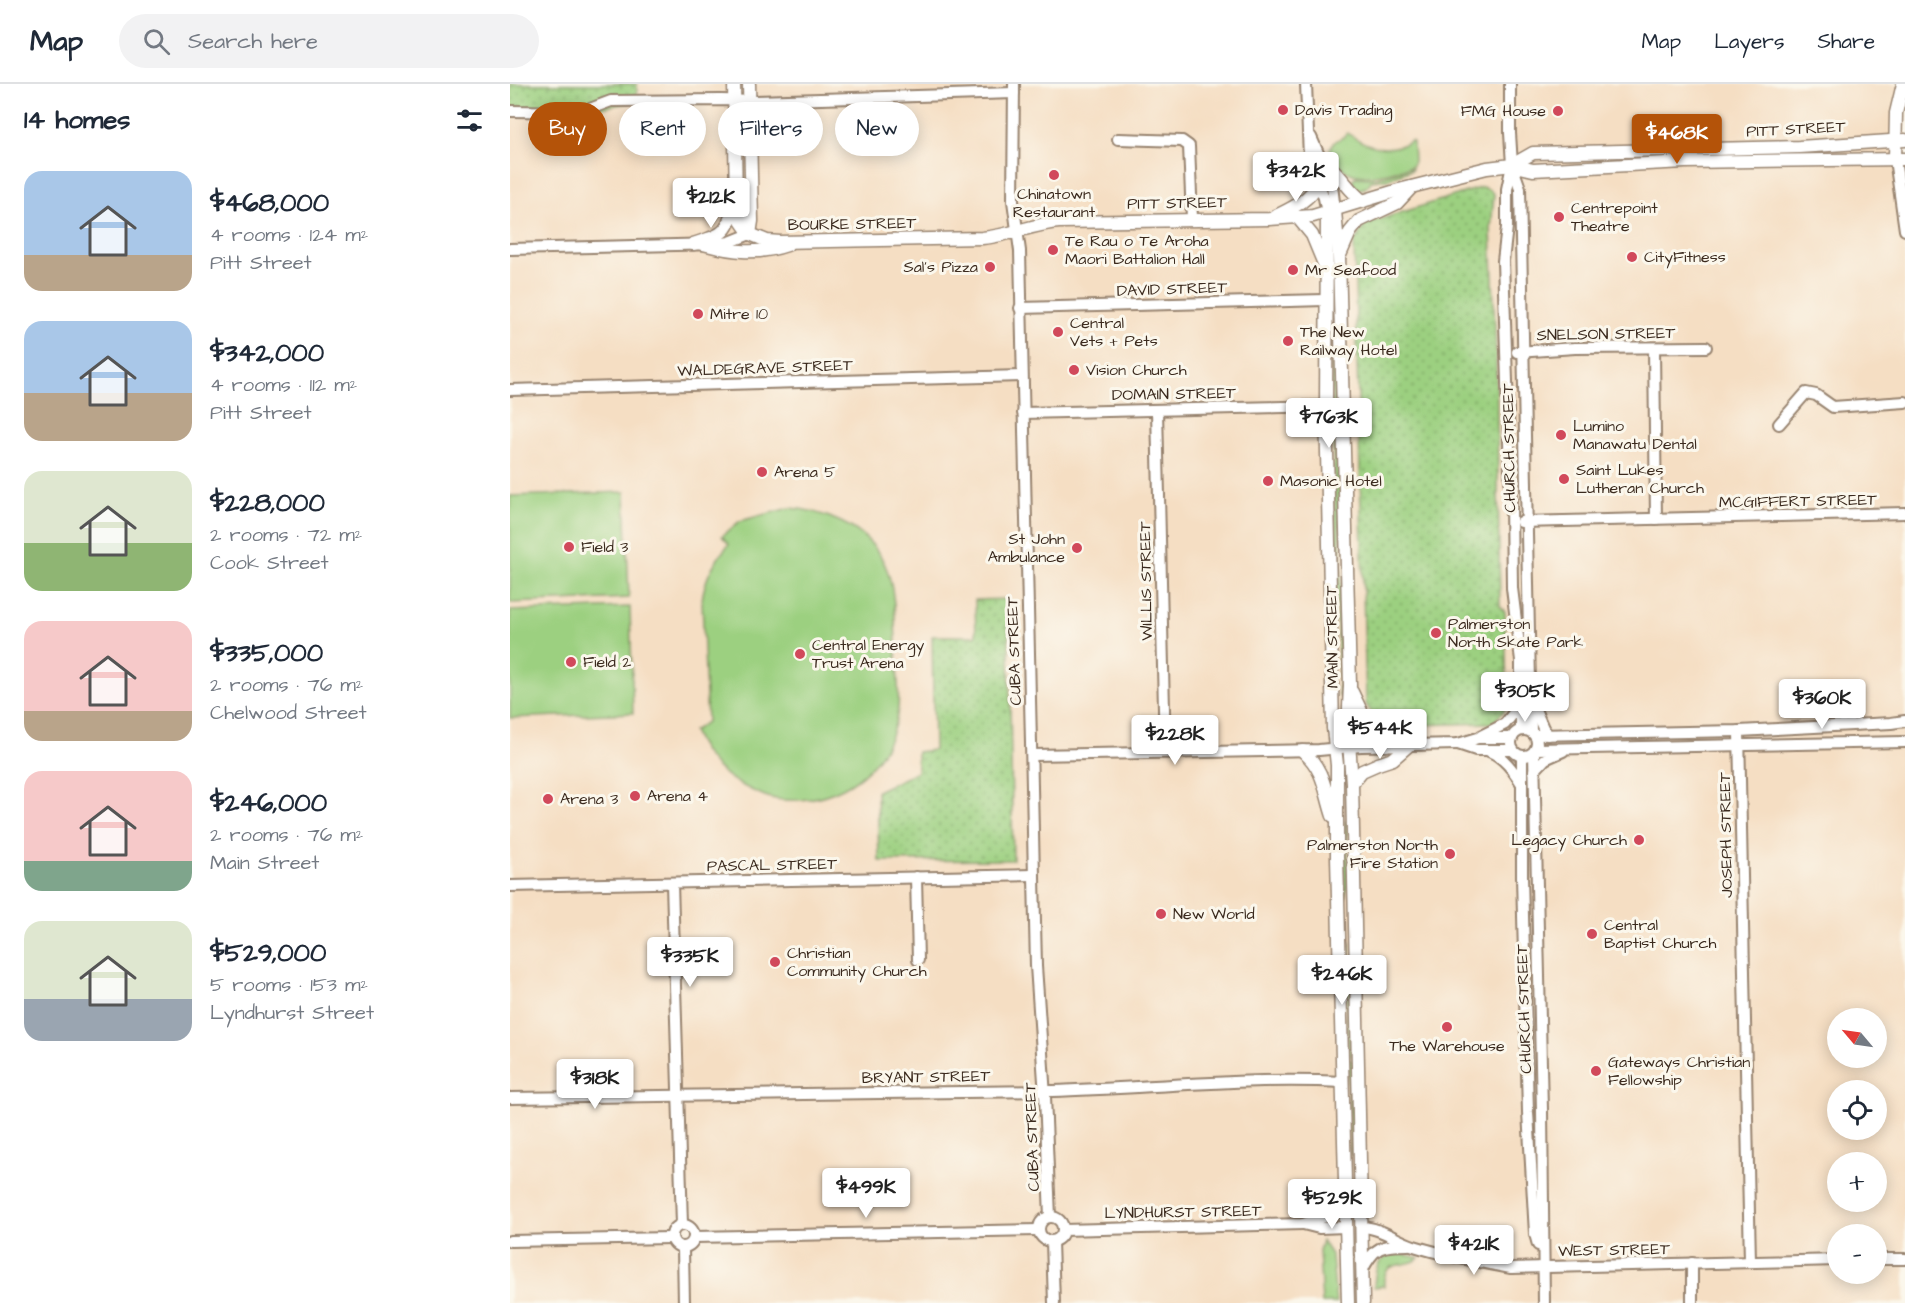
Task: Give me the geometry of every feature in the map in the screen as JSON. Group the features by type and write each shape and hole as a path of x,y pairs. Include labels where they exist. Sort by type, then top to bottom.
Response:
{"main road":[{"path":"734,84 736,201 741,221 750,234"},
{"path":"748,84 752,221 750,234"},
{"path":"1903,84 1905,88"},
{"path":"1900,159 1897,103 1903,84"},
{"name":"PITT STREET","path":"1018,231 1037,224 1059,222 1298,218 1331,212 1412,187 1487,168 1512,165 1533,170 1900,140"},
{"name":"PITT STREET","path":"1684,156 1900,159"},
{"path":"1322,162 1332,167 1352,193 1363,201"},
{"path":"1269,219 1301,204 1310,197 1319,183"},
{"path":"1339,256 1350,232 1359,220 1397,203 1412,187"},
{"path":"698,244 725,232 736,201"},
{"name":"MAIN STREET","path":"1331,212 1339,256 1350,685 1348,729 1352,783 1363,1303"},
{"name":"MAIN STREET","path":"1331,212 1325,300 1326,406 1337,765 1345,1205 1350,1303"},
{"path":"1298,218 1312,235 1327,274"},
{"name":"BOURKE STREET","path":"750,234 767,241 797,241 982,238 1018,231"},
{"path":"698,244 730,251 771,250 797,241"},
{"path":"1350,685 1372,734 1386,745"},
{"path":"1352,783 1362,771 1393,759 1409,745"},
{"path":"1303,751 1315,762 1323,776 1327,798 1337,826"},
{"path":"1346,1227 1354,1215 1354,1159 1359,1136"},
{"path":"1350,1303 1353,1284 1353,1242 1361,1227"}],"street":[{"name":"MAIN STREET","path":"1306,84 1309,157 1331,212"},
{"name":"CHURCH STREET","path":"1510,84 1509,134 1512,165 1520,188 1527,700 1529,732 1537,742 1534,771 1544,1303"},
{"path":"510,111 582,112 611,101 749,101 1014,89"},
{"name":"CUBA STREET","path":"1014,89 1013,201 1020,251 1036,966 1045,1091 1050,1217"},
{"name":"MAIN STREET","path":"1307,123 1332,185 1331,212"},
{"path":"1118,139 1182,141 1189,146 1192,219"},
{"path":"1900,159 1905,230"},
{"name":"CHURCH STREET","path":"1512,165 1507,189 1507,227 1503,257 1512,588 1527,700"},
{"path":"510,249 730,243 750,234"},
{"name":"DAVID STREET","path":"1020,308 1325,300"},
{"name":"SNELSON STREET","path":"1507,352 1575,348 1706,347"},
{"path":"1654,348 1656,519"},
{"name":"WALDEGRAVE STREET","path":"510,390 1022,376"},
{"path":"1779,424 1806,393 1816,394 1833,407 1905,402"},
{"name":"DOMAIN STREET","path":"1023,412 1326,406"},
{"name":"WILLIS STREET","path":"1157,410 1166,752"},
{"name":"MCGIFFERT STREET","path":"1511,522 1905,513"},
{"path":"1032,755 1303,751 1386,745 1458,744 1478,738 1505,724 1527,700 1548,735"},
{"path":"1458,744 1476,750 1517,753 1572,748 1739,746 1905,740 1903,730 1905,723 1739,731 1548,735 1529,732 1512,738 1478,738"},
{"name":"JOSEPH STREET","path":"1739,731 1750,1262"},
{"path":"1648,733 1649,747"},
{"path":"1598,734 1598,748"},
{"name":"CHURCH STREET","path":"1512,738 1522,784 1528,1112 1535,1234 1542,1266"},
{"path":"1534,771 1545,759 1572,748"},
{"path":"1487,750 1511,767 1522,784"},
{"name":"PASCAL STREET","path":"510,886 1034,875"},
{"path":"916,877 918,960"},
{"path":"672,883 682,1225"},
{"name":"BRYANT STREET","path":"510,1098 1045,1091 1247,1083 1343,1082"},
{"name":"LYNDHURST STREET","path":"1303,1224 1331,1215 1345,1205"},
{"path":"1050,1217 1057,1218 1062,1223 1063,1230 1059,1237 1052,1241 1041,1236 1039,1230 1042,1221 1050,1217"},
{"name":"LYNDHURST STREET","path":"1063,1230 1303,1224 1319,1228 1346,1227"},
{"path":"682,1225 693,1230 694,1237 689,1246 683,1248 678,1247 671,1238 676,1227 682,1225"},
{"name":"WEST STREET","path":"1361,1227 1375,1229 1411,1245 1467,1261 1511,1268 1827,1260"},
{"path":"694,1237 1039,1230"},
{"path":"510,1241 671,1238"},
{"path":"1052,1241 1054,1303"},
{"path":"1362,1270 1370,1256 1380,1248 1391,1245 1411,1245"},
{"path":"683,1248 684,1303"},
{"path":"1887,1259 1905,1258"},
{"path":"1692,1263 1692,1303"}],"green space":[{"path":"510,84 637,84 637,101 619,102 619,105 607,107 607,102 528,102 528,111 510,111"},
{"path":"1347,133 1378,147 1394,147 1413,142 1412,166 1372,176 1352,174 1343,169 1334,159 1330,149"},
{"path":"1412,168 1412,170 1388,179 1371,181 1363,189 1358,189 1352,182 1355,177 1376,178"},
{"path":"1482,187 1490,190 1494,195 1491,229 1496,355 1500,606 1505,612 1507,695 1504,711 1492,723 1379,726 1366,704 1354,243 1365,224"},
{"path":"1332,284 1334,284 1343,665 1341,697 1339,696 1330,310"},
{"name":"Field 3","path":"625,492 629,598 510,603 510,496"},
{"name":"Central Energy Trust Arena","path":"789,508 816,512 841,522 873,545 882,559 892,590 899,694 894,727 888,743 868,769 856,780 826,795 792,800 765,796 731,779 705,754 693,731 707,722 702,600 711,570 729,544 722,536 740,521"},
{"path":"1008,599 1013,860 879,861 877,791 917,772 917,752 934,750 932,636 976,636 975,600"},
{"name":"Field 2","path":"630,607 633,713 510,718 510,611"},
{"path":"1345,821 1347,821 1348,885 1345,899 1343,858"},
{"path":"1350,943 1352,1056 1348,1056 1345,948"},
{"path":"1348,1060 1353,1060 1352,1155 1350,1155"},
{"path":"1322,1241 1332,1256 1336,1303 1322,1303 1319,1250"},
{"path":"1394,1252 1419,1258 1391,1267 1384,1277 1384,1286 1374,1287 1378,1266 1386,1254"}],"place":[{"name":"Davis Trading","path":"1283,110"},
{"name":"FMG House","path":"1558,111"},
{"name":"Chinatown Restaurant","path":"1054,175"},
{"name":"Centrepoint Theatre","path":"1559,217"},
{"name":"Te Rau o Te Aroha Maori Battalion Hall","path":"1053,250"},
{"name":"CityFitness","path":"1632,257"},
{"name":"Sal's Pizza","path":"990,267"},
{"name":"Mr Seafood","path":"1293,270"},
{"name":"Mitre 10","path":"698,314"},
{"name":"Central Vets + Pets","path":"1058,332"},
{"name":"The New Railway Hotel","path":"1288,341"},
{"name":"Vision Church","path":"1074,370"},
{"name":"Lumino Manawatu Dental","path":"1561,435"},
{"name":"Arena 5","path":"762,472"},
{"name":"Saint Lukes Lutheran Church","path":"1564,479"},
{"name":"Masonic Hotel","path":"1268,481"},
{"name":"Field 3","path":"569,547"},
{"name":"St John Ambulance","path":"1077,548"},
{"name":"Palmerston North Skate Park","path":"1436,633"},
{"name":"Central Energy Trust Arena","path":"800,654"},
{"name":"Field 2","path":"571,662"},
{"name":"Arena 4","path":"635,796"},
{"name":"Arena 3","path":"548,799"},
{"name":"Legacy Church","path":"1639,840"},
{"name":"Palmerston North Fire Station","path":"1450,854"},
{"name":"New World","path":"1161,914"},
{"name":"Central Baptist Church","path":"1592,934"},
{"name":"Christian Community Church","path":"775,962"},
{"name":"The Warehouse","path":"1447,1027"},
{"name":"Gateways Christian Fellowship","path":"1596,1071"}]}
